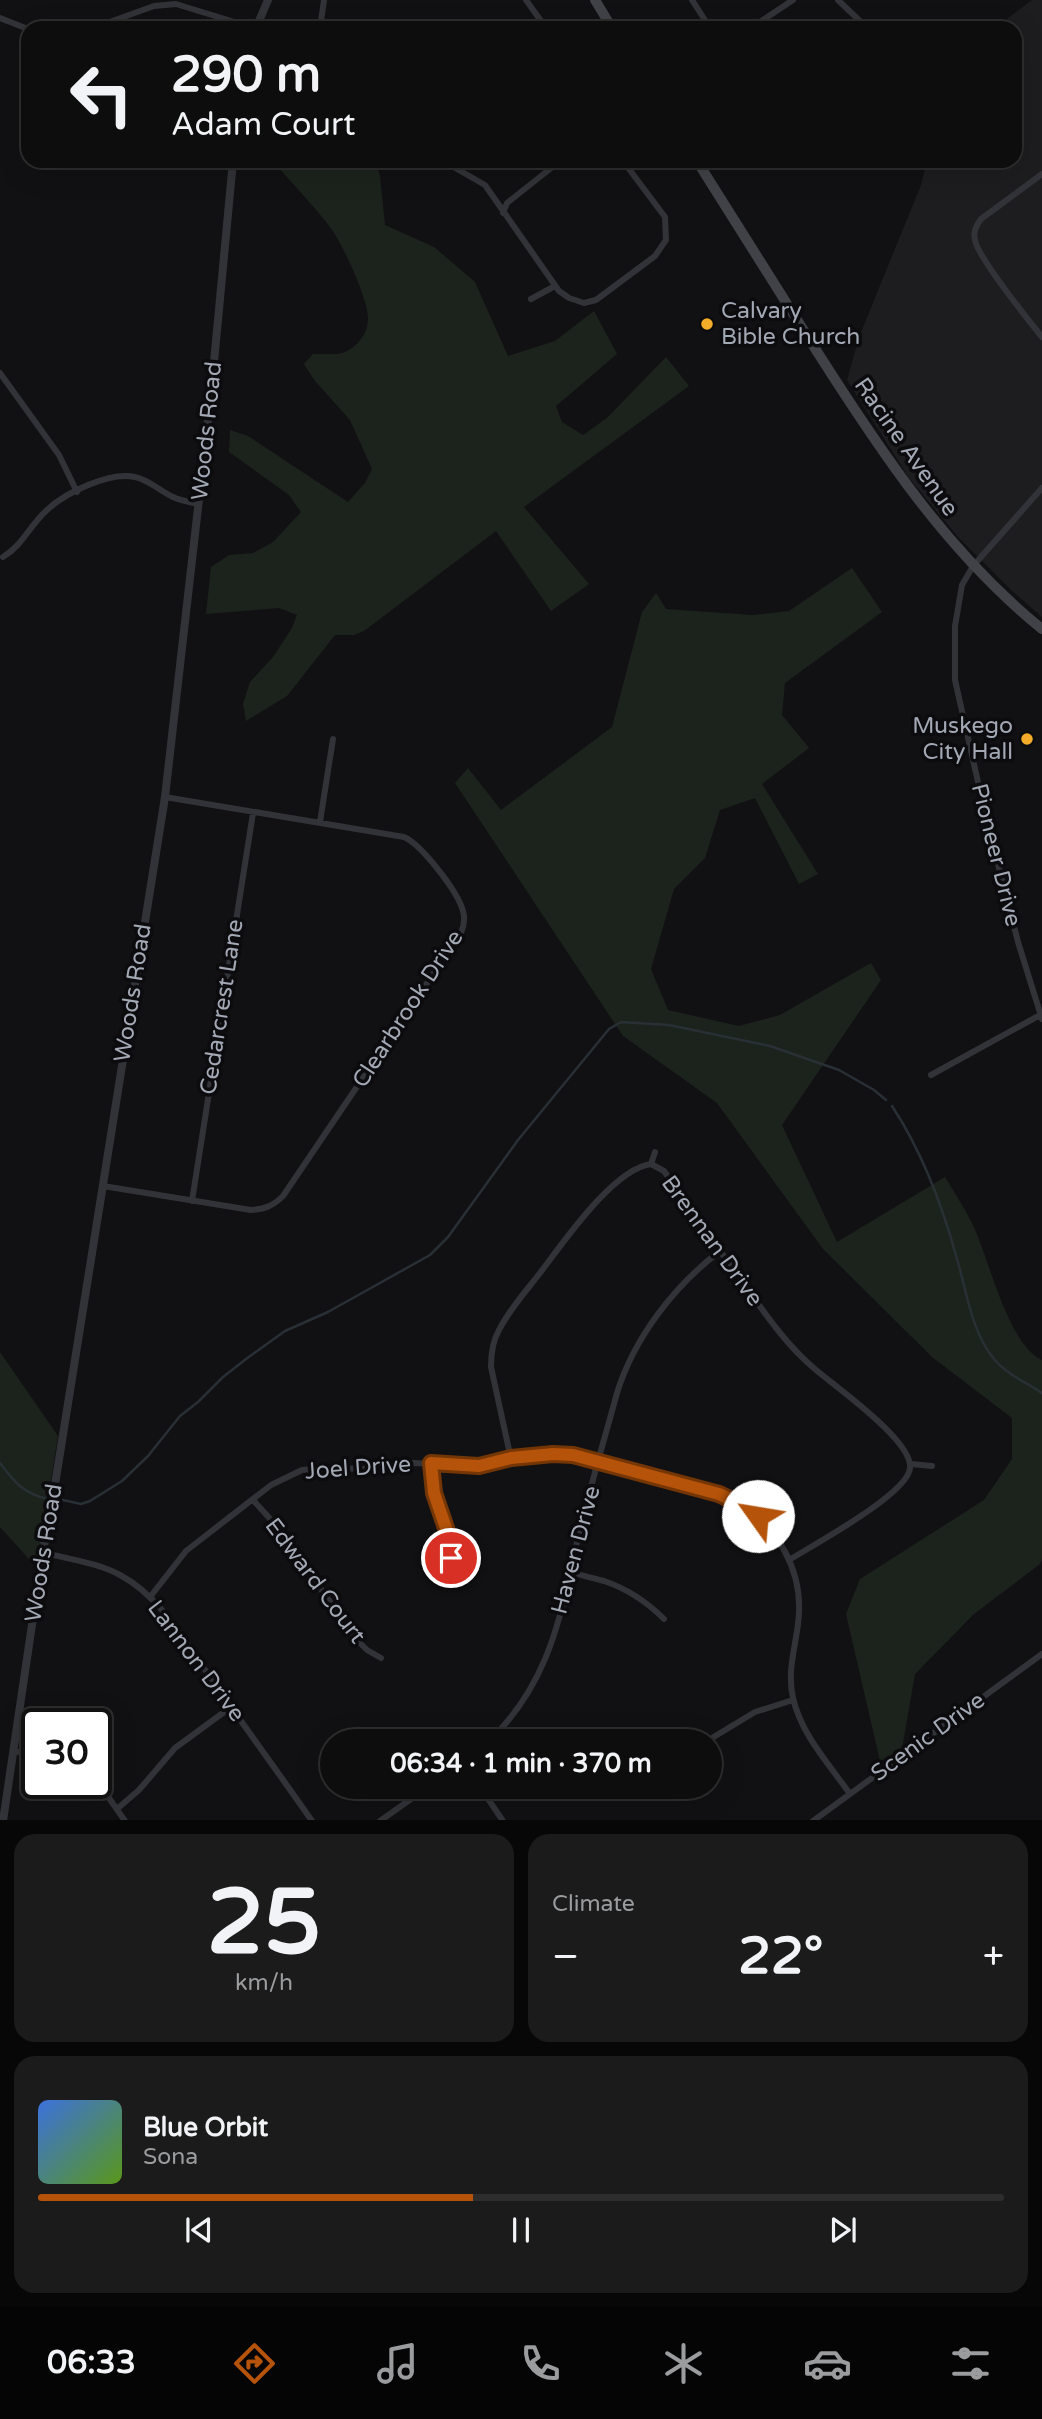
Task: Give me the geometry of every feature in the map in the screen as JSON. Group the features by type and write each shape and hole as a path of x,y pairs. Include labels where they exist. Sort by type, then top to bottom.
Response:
{"main road":[{"path":"595,0 608,21"},
{"name":"Racine Avenue","path":"701,168 884,456 934,522 972,566 1042,629"}],"street":[{"path":"258,21 268,0"},
{"path":"316,0 324,2 321,21"},
{"path":"526,0 541,21"},
{"path":"692,0 706,21"},
{"path":"762,21 793,0"},
{"path":"838,0 860,21"},
{"path":"112,21 154,6 176,4 232,21"},
{"path":"0,18 21,26"},
{"name":"Woods Road","path":"3,1820 43,1552 164,797 199,504 232,168"},
{"path":"455,168 485,185 555,286 569,298 584,303 596,300 655,256 666,240 665,217 629,168"},
{"path":"503,213 507,203 551,168"},
{"path":"1042,174 988,213 977,225 974,238 1042,337"},
{"path":"531,299 555,286"},
{"path":"0,373 59,455 77,492"},
{"path":"3,557 15,550 46,511 109,477 133,476 145,480 174,498 199,504"},
{"path":"972,566 1042,488"},
{"name":"Pioneer Drive","path":"972,566 962,585 955,626 955,680 985,813 1018,942 1041,1017"},
{"path":"320,822 333,739"},
{"name":"Clearbrook Drive","path":"103,1186 251,1210 264,1209 278,1201 461,933 464,917 460,903 428,858 411,841 394,834 164,797"},
{"name":"Cedarcrest Lane","path":"192,1201 253,813"},
{"path":"931,1075 1041,1017"},
{"path":"651,1164 655,1152"},
{"name":"Brennan Drive","path":"511,1458 491,1367 491,1354 497,1332 592,1206 637,1169 651,1164 664,1171 788,1343 815,1370 871,1415 904,1448 911,1464"},
{"name":"Haven Drive","path":"502,1729 512,1719 539,1676 552,1642 620,1383 636,1348 685,1281 720,1251"},
{"name":"Joel Drive","path":"150,1597 186,1551 282,1478 302,1470 368,1469 431,1463 479,1466 511,1458 553,1454 573,1455 709,1490 731,1499 765,1523 789,1560 797,1587 799,1611 791,1670 796,1712 810,1739 850,1794"},
{"path":"431,1463 434,1493 448,1534 451,1558"},
{"path":"789,1560 883,1500 907,1479 911,1464 932,1466"},
{"name":"Edward Court","path":"253,1500 273,1522 358,1642 381,1658"},
{"name":"Lannon Drive","path":"43,1552 85,1561 121,1576 150,1597 311,1820"},
{"path":"572,1572 632,1593 664,1619"},
{"name":"Scenic Drive","path":"814,1820 1042,1654"},
{"path":"722,1732 755,1712 793,1700"},
{"path":"117,1809 139,1790 175,1748 231,1707"},
{"path":"13,1751 21,1752"},
{"path":"108,1799 124,1820"},
{"path":"381,1820 411,1799"},
{"path":"488,1799 502,1820"}],"shaded area":[{"path":"1032,0 1042,0 1042,617 958,537 909,478 847,380 859,337 921,185 925,168 1022,168 1022,21 1004,21"},
{"path":"279,168 377,168 385,225 434,247 475,282 508,356 555,341 594,311 617,354 556,406 562,422 583,435 607,418 666,357 689,386 524,507 589,584 551,611 496,531 364,631 354,635 335,635 287,696 246,721 243,704 250,682 273,657 292,628 297,615 279,608 206,614 211,567 229,555 253,553 273,542 301,512 289,495 229,452 230,430 248,436 348,502 365,483 372,469 350,420 315,381 304,364 313,354 349,350 363,337 368,324 360,287 348,260 337,237"},
{"path":"852,568 882,612 785,683 782,715 809,748 762,784 818,874 799,884 755,798 720,810 705,858 674,889 651,969 668,1010 739,1026 780,1015 871,963 881,980 782,1125 837,1242 945,1177 972,1223 1009,1319 1030,1351 1042,1360 1040,1564 974,1614 915,1674 902,1749 880,1761 846,1614 860,1579 984,1500 1012,1459 1012,1418 932,1357 823,1249 717,1103 623,1036 455,783 468,768 501,810 612,727 642,612 656,593 666,609 753,615 789,611"},
{"path":"0,1352 58,1436 37,1568 0,1527"}],"waterway":[{"path":"63,1500 81,1504 122,1481 148,1456 180,1416 223,1377 285,1331 328,1312 430,1255 448,1237 518,1140 609,1029 621,1022 669,1025 770,1046 839,1070 886,1100"},
{"path":"892,1106 913,1142 938,1199 971,1311 986,1348 1010,1373 1042,1393"},
{"path":"0,1463 20,1486 32,1494 48,1499"}],"place":[{"name":"Calvary Bible Church","path":"707,324"},
{"name":"Muskego City Hall","path":"1027,739"}],"route":[{"path":"451,1558 448,1534 434,1493 431,1463 479,1466 511,1458 573,1455 719,1494 758,1516"}]}
